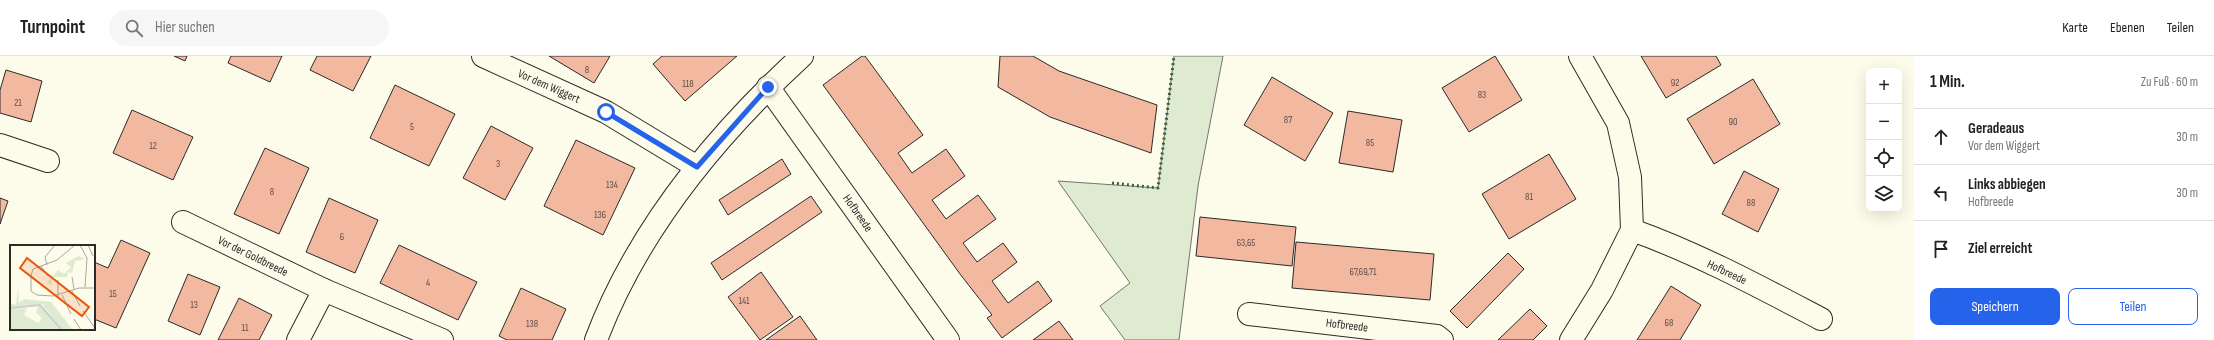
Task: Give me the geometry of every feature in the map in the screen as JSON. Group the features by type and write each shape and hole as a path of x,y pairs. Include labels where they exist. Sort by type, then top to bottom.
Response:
{"street":[{"name":"Vor dem Wiggert","path":"483,56 606,112 697,167"},
{"path":"596,340 609,305 651,234 697,167 768,87 802,56"},
{"path":"1571,340 1602,290 1632,230 1630,178 1618,123 1580,56"},
{"name":"Hofbreede","path":"768,87 948,340"},
{"path":"2,145 48,161"},
{"name":"Vor der Goldbreede","path":"183,222 324,290 442,340"},
{"name":"Hofbreede","path":"1632,230 1652,237 1763,288 1821,319"},
{"path":"298,340 324,290"},
{"name":"Hofbreede","path":"1249,314 1437,336 1442,340"}],"green space":[{"path":"1174,56 1223,56 1198,186 1179,340 1125,340 1100,306 1130,283 1058,181 1158,188"}],"building":[{"path":"174,56 187,56 185,61"},
{"path":"231,56 282,56 270,82 228,63"},
{"path":"317,56 371,56 353,91 310,70"},
{"path":"549,56 610,56 594,83"},
{"path":"662,56 737,56 685,101 653,64"},
{"path":"862,56 865,56 923,135 898,153 912,173 946,149 965,176 932,200 946,219 978,195 996,219 963,243 977,262 1003,243 1017,262 992,281 1008,303 1038,281 1052,301 1002,338 987,318 992,315 960,274 823,85"},
{"path":"1000,56 1033,56 1059,71 1157,105 1151,153 1050,117 998,87"},
{"path":"1495,56 1522,100 1469,132 1442,88"},
{"path":"1641,56 1716,56 1721,65 1666,98"},
{"path":"6,70 42,81 31,122 0,113 0,90"},
{"path":"1272,77 1333,113 1305,161 1244,125"},
{"path":"1753,79 1780,124 1714,164 1687,119"},
{"path":"395,85 455,114 429,166 370,138"},
{"path":"132,110 193,137 173,180 113,153"},
{"path":"1348,111 1402,120 1393,172 1339,163"},
{"path":"491,126 533,148 505,200 463,178"},
{"path":"576,140 635,168 603,235 544,206"},
{"path":"265,148 309,168 279,234 234,214"},
{"path":"1549,154 1576,199 1509,239 1482,194"},
{"path":"782,159 791,174 728,215 719,200"},
{"path":"1744,171 1779,189 1758,232 1722,214"},
{"path":"811,196 822,212 722,280 711,263"},
{"path":"0,198 8,201 0,224"},
{"path":"329,198 378,220 355,273 306,252"},
{"path":"1200,217 1296,227 1292,266 1196,256"},
{"path":"121,240 150,253 116,328 95,319 95,262 108,268"},
{"path":"1296,242 1434,254 1430,300 1292,288"},
{"path":"399,245 477,282 458,320 380,283"},
{"path":"1508,253 1524,269 1467,328 1450,311"},
{"path":"761,272 793,317 760,340 728,297"},
{"path":"188,274 220,287 200,335 168,321"},
{"path":"1671,286 1701,305 1680,340 1637,340"},
{"path":"521,288 566,309 552,340 507,340 499,336"},
{"path":"239,298 272,315 259,340 218,340"},
{"path":"1530,309 1547,326 1533,340 1498,340"},
{"path":"800,316 817,340 766,340"},
{"path":"1059,321 1073,340 1033,340"}],"hedge":[{"path":"1112,183 1158,188 1174,56"}],"route":[{"path":"606,112 697,167 768,87"}]}
